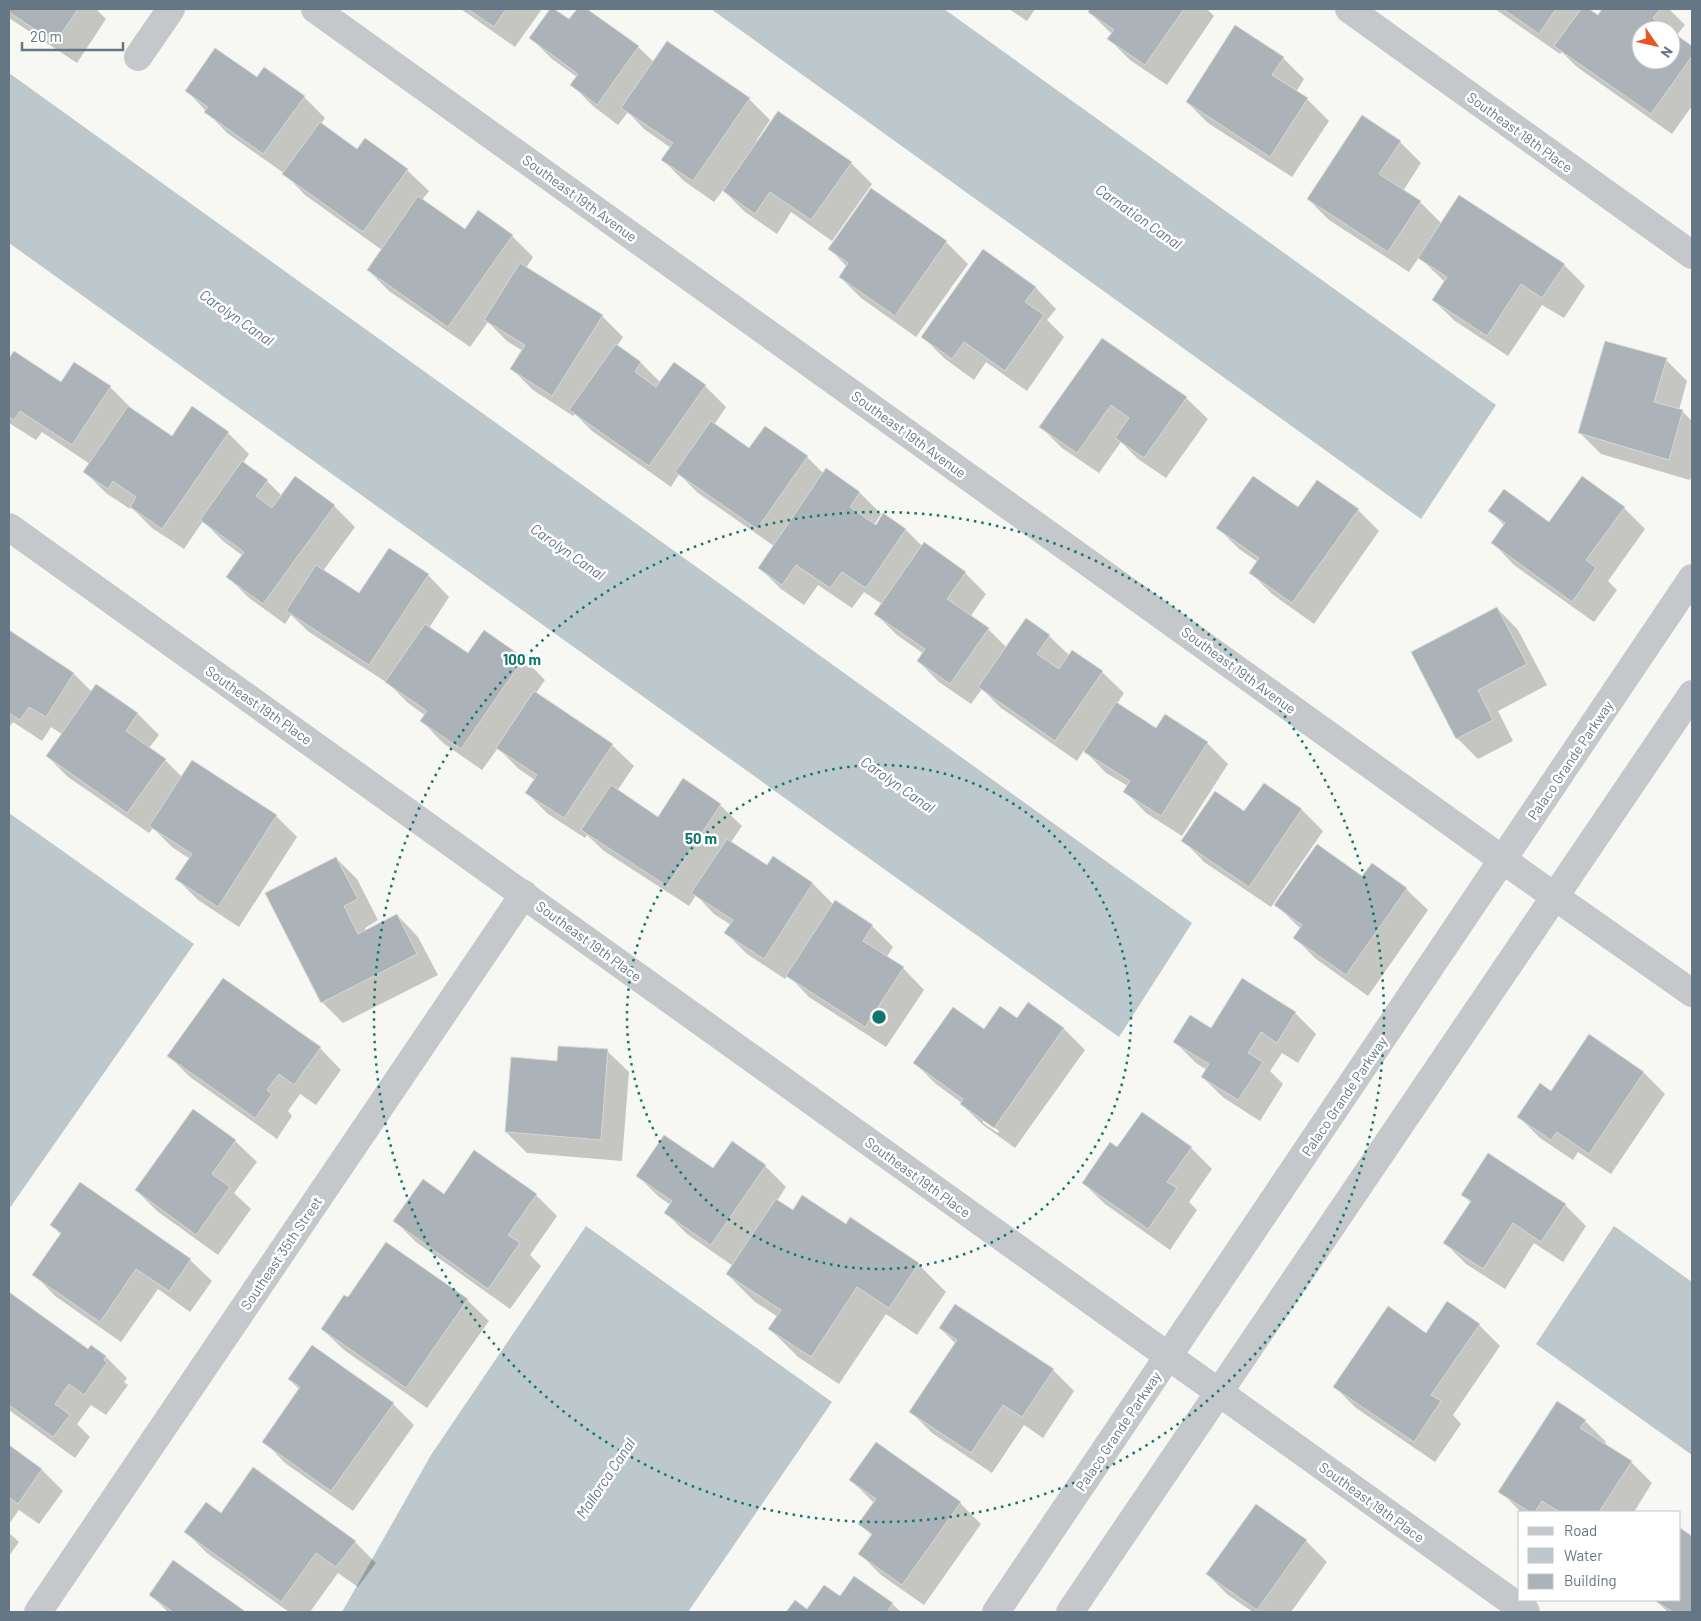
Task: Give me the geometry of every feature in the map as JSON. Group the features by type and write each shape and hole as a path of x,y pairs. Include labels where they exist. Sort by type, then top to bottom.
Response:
{"street":[{"path":"138,57 171,9"},
{"name":"Southeast 19th Avenue","path":"315,9 1503,860 1556,896"},
{"name":"Southeast 18th Place","path":"1348,9 1692,255"},
{"name":"Southeast 19th Place","path":"9,527 1526,1612"},
{"name":"Palaco Grande Parkway","path":"996,1612 1692,578"},
{"path":"1070,1612 1692,694"},
{"name":"Southeast 35th Street","path":"38,1612 524,894"},
{"path":"1556,896 1692,993"}],"water":[{"name":"Carnation Canal","path":"711,9 944,9 1496,405 1421,519"},
{"name":"Carolyn Canal","path":"9,73 1192,923 1119,1037 9,243"},
{"path":"9,813 194,944 9,1209"},
{"name":"Mallorca Canal","path":"586,1226 832,1402 688,1612 342,1612 431,1455"},
{"path":"1614,1226 1692,1282 1692,1455 1536,1344"}],"building":[{"path":"9,9 78,9 55,43 9,12"},
{"path":"468,9 506,9 494,27"},
{"path":"550,9 554,9 569,19 577,9 587,9 639,46 597,105 570,85 578,74 529,38"},
{"path":"1090,9 1184,9 1145,65 1107,39 1114,30 1088,12"},
{"path":"1503,9 1556,9 1539,34"},
{"path":"1581,9 1589,9 1598,15 1602,9 1660,9 1653,18 1656,20 1631,20 1631,70 1681,70 1681,38 1692,46 1692,56 1651,114 1554,46"},
{"path":"1235,25 1284,57 1272,75 1308,98 1270,157 1186,102"},
{"path":"667,41 750,98 693,181 661,160 673,143 621,108"},
{"path":"215,48 257,77 264,67 305,96 263,154 204,112 208,107 185,91"},
{"path":"778,111 852,162 811,220 770,192 755,214 723,191"},
{"path":"1362,115 1401,141 1379,174 1421,201 1388,252 1307,199"},
{"path":"320,122 357,149 365,138 408,169 363,232 282,174"},
{"path":"871,188 947,241 895,316 839,277 848,263 828,249"},
{"path":"1459,195 1565,264 1542,298 1521,284 1487,336 1432,300 1447,277 1418,258"},
{"path":"418,196 465,229 478,210 513,235 448,327 367,270"},
{"path":"983,249 1036,287 1025,302 1044,315 1005,371 964,342 952,359 921,337"},
{"path":"520,263 603,315 552,396 510,369 525,345 484,320"},
{"path":"1102,338 1187,397 1144,458 1115,438 1129,418 1111,405 1077,453 1039,427"},
{"path":"1605,341 1667,358 1654,402 1683,410 1669,460 1578,433"},
{"path":"616,344 641,362 635,372 656,387 674,362 706,385 649,466 569,410"},
{"path":"14,351 61,382 74,362 111,386 72,445 20,411 14,420 9,417 9,358"},
{"path":"128,406 172,436 192,406 229,432 162,529 130,507 136,497 113,481 108,489 83,472"},
{"path":"711,421 749,448 765,426 808,456 757,529 675,472"},
{"path":"242,461 268,480 256,496 272,508 295,476 335,505 263,604 226,577 244,552 200,520"},
{"path":"826,468 860,492 850,507 876,525 883,513 906,529 866,588 842,572 830,588 796,565 782,585 758,568"},
{"path":"1253,476 1298,507 1317,480 1359,509 1292,603 1249,573 1259,558 1216,528"},
{"path":"1582,476 1625,507 1586,560 1596,568 1572,602 1491,543 1505,523 1488,511 1504,489 1549,522"},
{"path":"924,542 966,572 947,599 989,628 950,684 917,661 925,649 874,614"},
{"path":"389,548 429,574 369,665 286,611 316,565 359,593"},
{"path":"1497,607 1527,664 1478,690 1493,720 1456,739 1411,652"},
{"path":"1026,618 1050,635 1037,654 1059,669 1072,650 1103,671 1055,741 978,687"},
{"path":"425,624 468,653 484,630 524,658 461,749 420,721 427,711 385,682"},
{"path":"9,630 74,673 46,717 29,707 20,720 9,713"},
{"path":"96,684 138,713 126,731 166,759 127,813 46,756"},
{"path":"534,691 613,744 564,818 525,793 537,775 496,748"},
{"path":"1116,702 1156,728 1165,714 1208,742 1161,816 1123,792 1130,781 1084,752"},
{"path":"192,760 277,815 218,907 175,879 192,854 149,826"},
{"path":"683,778 721,804 667,886 581,830 611,785 658,817"},
{"path":"1264,783 1302,809 1249,887 1181,841 1215,791 1244,811"},
{"path":"727,839 767,865 773,856 813,883 764,959 724,933 733,920 691,893"},
{"path":"1317,844 1362,876 1372,863 1407,888 1346,975 1293,938 1302,925 1274,905"},
{"path":"336,857 358,899 344,906 358,934 397,914 417,954 321,1003 265,893"},
{"path":"835,900 873,925 863,941 904,967 865,1027 786,976"},
{"path":"223,978 321,1047 294,1085 279,1074 267,1090 272,1094 255,1118 167,1056"},
{"path":"1242,978 1296,1012 1277,1043 1261,1032 1248,1053 1263,1062 1238,1100 1201,1077 1209,1064 1173,1042 1190,1015 1211,1028"},
{"path":"1028,1002 1064,1028 994,1128 960,1104 963,1099 913,1063 953,1007 984,1029 1000,1006 1017,1018"},
{"path":"1589,1034 1644,1072 1589,1154 1557,1132 1551,1140 1517,1117 1540,1083 1551,1091"},
{"path":"558,1046 608,1049 601,1140 505,1132 511,1057 557,1061"},
{"path":"193,1109 236,1140 212,1174 230,1187 196,1235 135,1190"},
{"path":"1142,1112 1192,1147 1167,1182 1177,1188 1148,1229 1082,1183 1110,1142 1117,1147"},
{"path":"664,1135 713,1168 732,1141 766,1165 711,1245 664,1213 672,1201 636,1176"},
{"path":"474,1150 537,1194 508,1235 520,1243 488,1289 393,1221 423,1179 444,1194"},
{"path":"1488,1153 1566,1204 1541,1242 1513,1223 1483,1269 1443,1243 1471,1201 1461,1195"},
{"path":"80,1182 191,1259 169,1291 136,1269 100,1322 32,1275 61,1233 50,1225"},
{"path":"802,1195 846,1224 850,1217 919,1263 889,1308 857,1287 811,1357 768,1329 781,1310 726,1274 776,1199 793,1210"},
{"path":"386,1242 468,1299 406,1388 321,1329 344,1295 348,1297"},
{"path":"9,1292 88,1349 91,1345 106,1356 104,1360 107,1363 84,1395 69,1384 55,1404 70,1415 53,1437 9,1405"},
{"path":"1447,1301 1480,1324 1431,1395 1441,1401 1414,1442 1333,1387 1388,1306 1426,1333"},
{"path":"955,1304 1054,1369 1022,1417 1003,1405 971,1453 909,1412 957,1340 939,1328"},
{"path":"312,1345 394,1403 331,1491 262,1442 300,1387 288,1379"},
{"path":"1557,1401 1586,1420 1580,1428 1632,1461 1600,1511 1558,1511 1542,1501 1536,1511 1528,1511 1498,1492"},
{"path":"876,1442 961,1502 902,1585 858,1554 872,1534 858,1524 876,1499 849,1480"},
{"path":"9,1445 42,1469 18,1504 9,1497"},
{"path":"253,1467 356,1541 336,1567 316,1553 281,1602 184,1532 206,1502 221,1513"},
{"path":"1256,1504 1307,1540 1257,1610 1206,1574"},
{"path":"1681,1529 1692,1536 1692,1612 1673,1612 1656,1601 1681,1601"},
{"path":"173,1560 246,1612 173,1612 149,1595"},
{"path":"854,1576 893,1603 887,1612 786,1612 795,1600 807,1609 824,1585 840,1596"}]}
